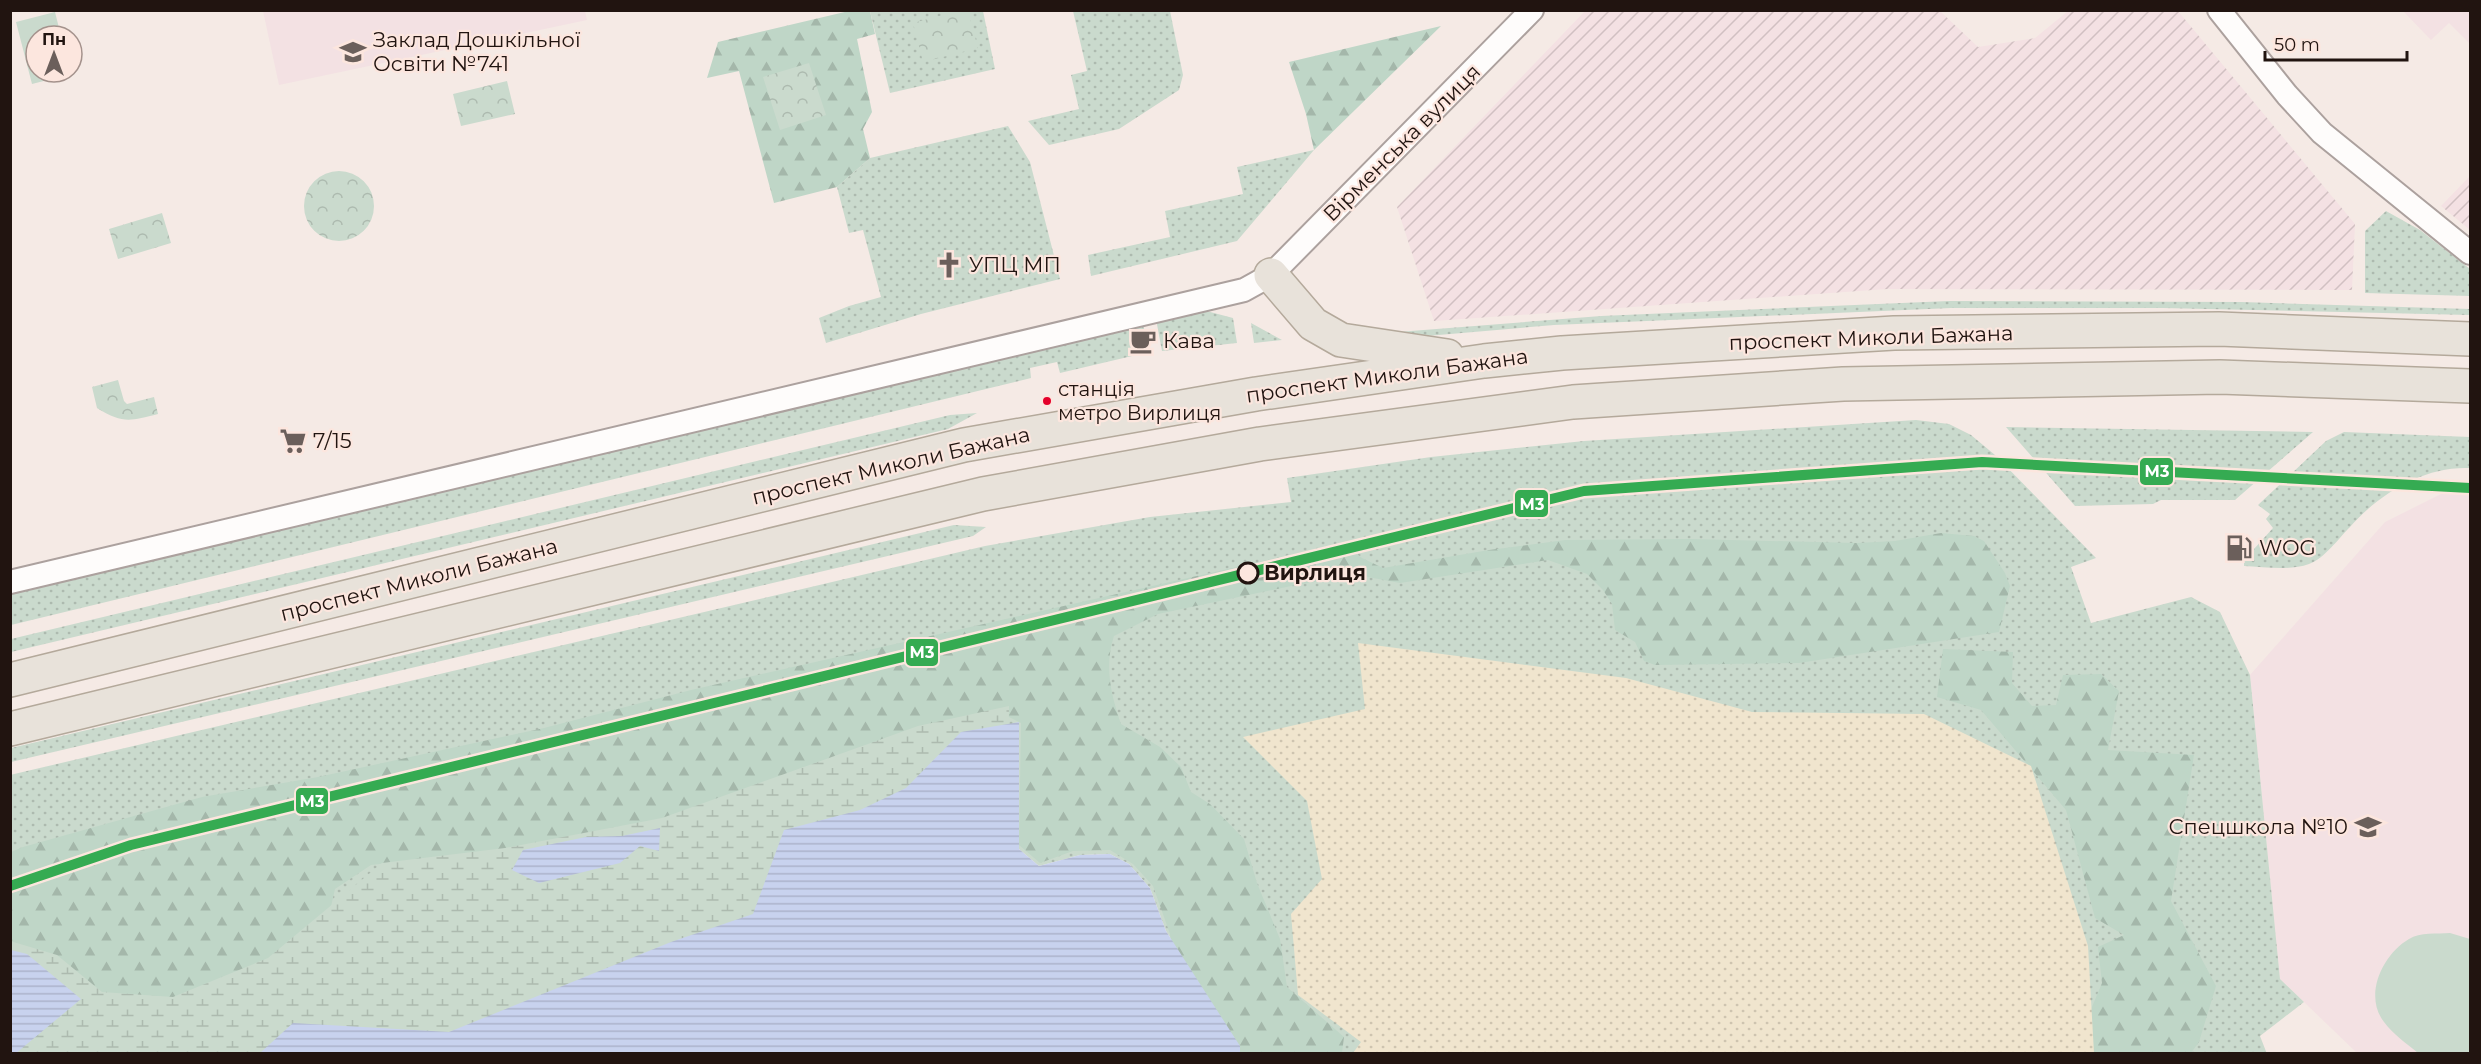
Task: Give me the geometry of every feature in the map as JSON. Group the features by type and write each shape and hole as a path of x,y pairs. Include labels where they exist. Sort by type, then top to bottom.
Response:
{"highway":[{"path":"1271,275 1313,324 1341,340 1484,361"},
{"name":"проспект Миколи Бажана","path":"10,680 964,445 1256,394 1484,361 1562,353 1894,333 2219,329 2470,339"},
{"path":"10,729 983,494 1260,444 1573,402 1842,384 2220,377 2470,386"}],"street":[{"name":"Вірменська вулиця","path":"1271,275 1532,10"},
{"path":"2219,10 2287,95 2322,133 2470,253"},
{"path":"10,582 1244,290 1271,275"}],"shaded area":[{"name":"Заклад Дошкільної Освіти №741","path":"263,11 585,11 587,20 279,85"},
{"path":"1585,11 1940,11 1978,47 2035,38 2068,11 2178,11 2355,224 2352,290 1887,289 1434,321 1397,207"},
{"path":"2403,11 2470,11 2470,44 2449,23 2431,40"},
{"path":"2470,176 2470,230 2441,206"},
{"name":"Спецшкола №10","path":"2449,490 2470,491 2470,1053 2357,1053 2280,979 2250,675 2385,522"}],"green space":[{"path":"962,10 968,11 978,48 923,62 913,23"},
{"path":"849,11 870,11 875,34 857,39 872,112 863,129 870,158 837,187 774,203 739,71 707,78 718,42"},
{"path":"870,11 983,11 995,69 890,93"},
{"path":"1073,11 1170,11 1183,75 1179,90 1119,129 1049,145 1028,121 1079,109 1071,75 1087,71"},
{"path":"55,12 58,24 24,24 24,53 16,22"},
{"path":"1441,26 1314,150 1306,114 1289,62"},
{"path":"809,63 826,115 780,130 763,77"},
{"path":"507,81 515,114 461,126 453,94"},
{"path":"1008,126 1030,162 1060,279 921,314 826,343 819,318 881,297 863,230 849,233 837,187 870,158"},
{"path":"1314,150 1237,241 1091,276 1088,255 1170,237 1165,211 1243,194 1237,167"},
{"path":"339,171 358,177 368,187 374,206 368,225 358,235 339,241 320,235 310,225 304,206 310,187 320,177"},
{"path":"2386,211 2420,230 2470,269 2470,296 2365,293 2365,231"},
{"path":"162,213 171,243 118,259 109,229"},
{"path":"1949,301 2241,302 2470,309 2470,315 2163,308 1951,308 1554,325 1427,336 1398,332 1601,316"},
{"path":"1195,308 1233,318 1237,343 1162,351 1156,319"},
{"path":"1142,320 1149,352 1060,373 1057,362 1030,368 1031,378 11,625 10,593"},
{"path":"1251,323 1282,340 1254,343"},
{"path":"118,380 127,404 154,397 158,414 127,420 114,417 97,408 92,387"},
{"path":"977,413 948,429 11,652 11,639 950,415"},
{"path":"1916,420 1949,424 1971,435 1995,455 2096,558 2071,567 2091,623 2191,597 2220,612 2250,675 2280,979 2304,1002 2260,1036 2267,1054 1240,1053 1240,1045 1166,931 1150,888 1129,864 1110,854 1080,855 1039,866 1019,849 1019,723 11,1053 10,775 985,546 1150,517 1291,502 1287,478 1431,457 1584,441"},
{"path":"2006,427 2313,432 2235,500 2161,500 2153,504 2075,506"},
{"path":"2344,432 2470,437 2470,468 2436,472 2404,484 2375,503 2326,553 2309,564 2286,568 2244,566 2244,560 2273,528 2266,519 2270,514 2258,505 2326,441"},
{"path":"954,525 986,527 973,536 11,762 11,748"},
{"path":"1941,533 1974,536 1984,541 2005,573 2010,586 1999,632 1799,663 1655,665 1644,661 1635,642 1615,630 1612,604 1603,590 1587,574 1548,560 1400,583 1357,575 1296,585 1158,614 1114,636 1109,669 1114,702 1121,724 1160,747 1181,767 1191,792 1210,804 1244,839 1257,883 1280,939 1287,987 1344,1037 1342,1053 1229,1053 1172,963 1170,934 1153,886 1133,864 1110,850 1073,851 1040,863 1019,845 1021,723 1009,717 703,828 371,865 335,889 330,911 333,951 135,1010 11,951 11,852 23,847 202,797 318,777 544,728 691,690 1338,544 1383,568 1565,540 1692,539 1857,543 1895,541"},
{"path":"1943,649 2013,652 2012,683 2032,706 2056,705 2063,675 2101,674 2119,691 2108,750 2194,755 2171,901 2216,986 2199,1042 2191,1053 2085,1053 2084,1026 2102,983 2098,947 2124,935 2095,918 2066,810 1981,710 1937,697"},
{"path":"1009,706 1007,858 860,878 458,1035 273,1053 11,1053 10,941 57,955 102,992 173,997 268,958 382,863 505,848 662,818 918,726"},
{"path":"2450,933 2470,939 2470,1053 2418,1053 2392,1031 2378,1011 2375,1000 2379,976 2391,954 2409,939 2423,934"}],"sand":[{"path":"1358,643 1626,678 1752,712 1924,714 2031,766 2088,946 2094,1053 1353,1053 1361,1042 1298,995 1291,914 1322,879 1307,801 1243,737 1365,709"}],"water":[{"path":"1019,722 1019,849 1039,866 1080,855 1110,854 1129,864 1150,888 1166,931 1240,1046 1240,1053 260,1053 293,1023 449,1032 671,942 753,914 784,830 860,810 906,788 961,732"},
{"path":"660,828 659,851 640,846 620,863 539,883 512,870 523,850 586,837 622,836"},
{"path":"11,950 27,954 81,999 15,1054 10,1053"}],"transit line":[{"name":"M3","path":"10,886 131,845 1584,491 1982,462 2470,488"}],"place":[{"name":"Заклад Дошкільної Освіти №741","path":"353,52"},
{"name":"УПЦ МП","path":"949,265"},
{"name":"Кава","path":"1143,341"},
{"name":"станція метро Вирлиця","path":"1047,401"},
{"name":"7/15","path":"293,441"},
{"name":"WOG","path":"2239,548"},
{"name":"Вирлиця","path":"1248,573"},
{"name":"Спецшкола №10","path":"2368,827"}]}
